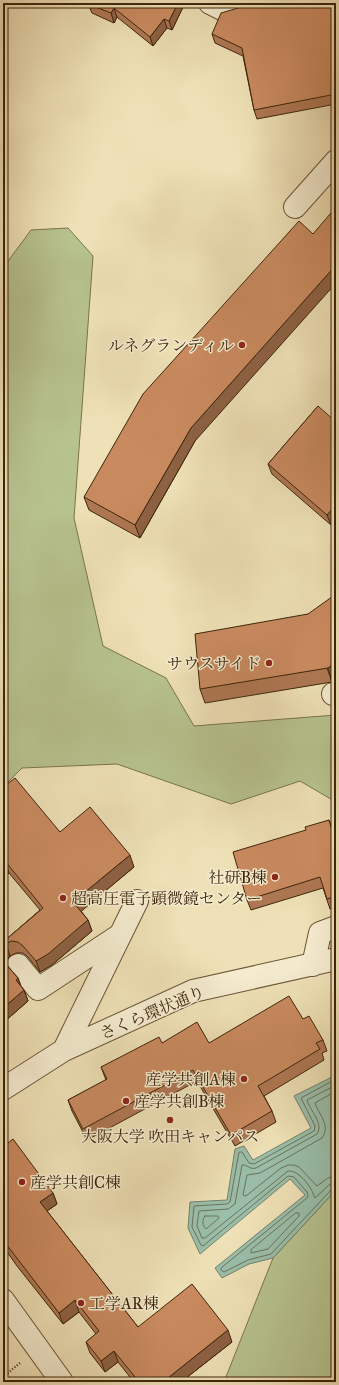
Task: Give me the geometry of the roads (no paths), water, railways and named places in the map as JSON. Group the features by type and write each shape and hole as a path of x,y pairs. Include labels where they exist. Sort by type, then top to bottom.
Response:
{"street":[{"path":"210,3 224,10 244,3"},
{"path":"295,207 336,161"},
{"path":"64,1050 137,901"},
{"path":"313,965 320,933 336,927"},
{"path":"18,965 38,989 121,934"},
{"name":"さくら環状通り","path":"3,1089 64,1050 193,991 336,960"},
{"path":"3,1300 62,1382"}],"water":[{"path":"336,1075 336,1190 273,1258 249,1264 222,1278 215,1268 305,1195 290,1179 200,1254 188,1228 190,1202 227,1200 235,1149 244,1146 253,1160 311,1128 294,1096"}],"place":[{"name":"ルネグランディル","path":"242,345"},
{"name":"サウスサイド","path":"269,663"},
{"name":"社研B棟","path":"275,877"},
{"name":"超高圧電子顕微鏡センター","path":"63,898"},
{"name":"産学共創A棟","path":"244,1079"},
{"name":"産学共創B棟","path":"126,1101"},
{"name":"大阪大学 吹田キャンパス","path":"170,1120"},
{"name":"産学共創C棟","path":"22,1182"},
{"name":"工学AR棟","path":"81,1303"}]}
